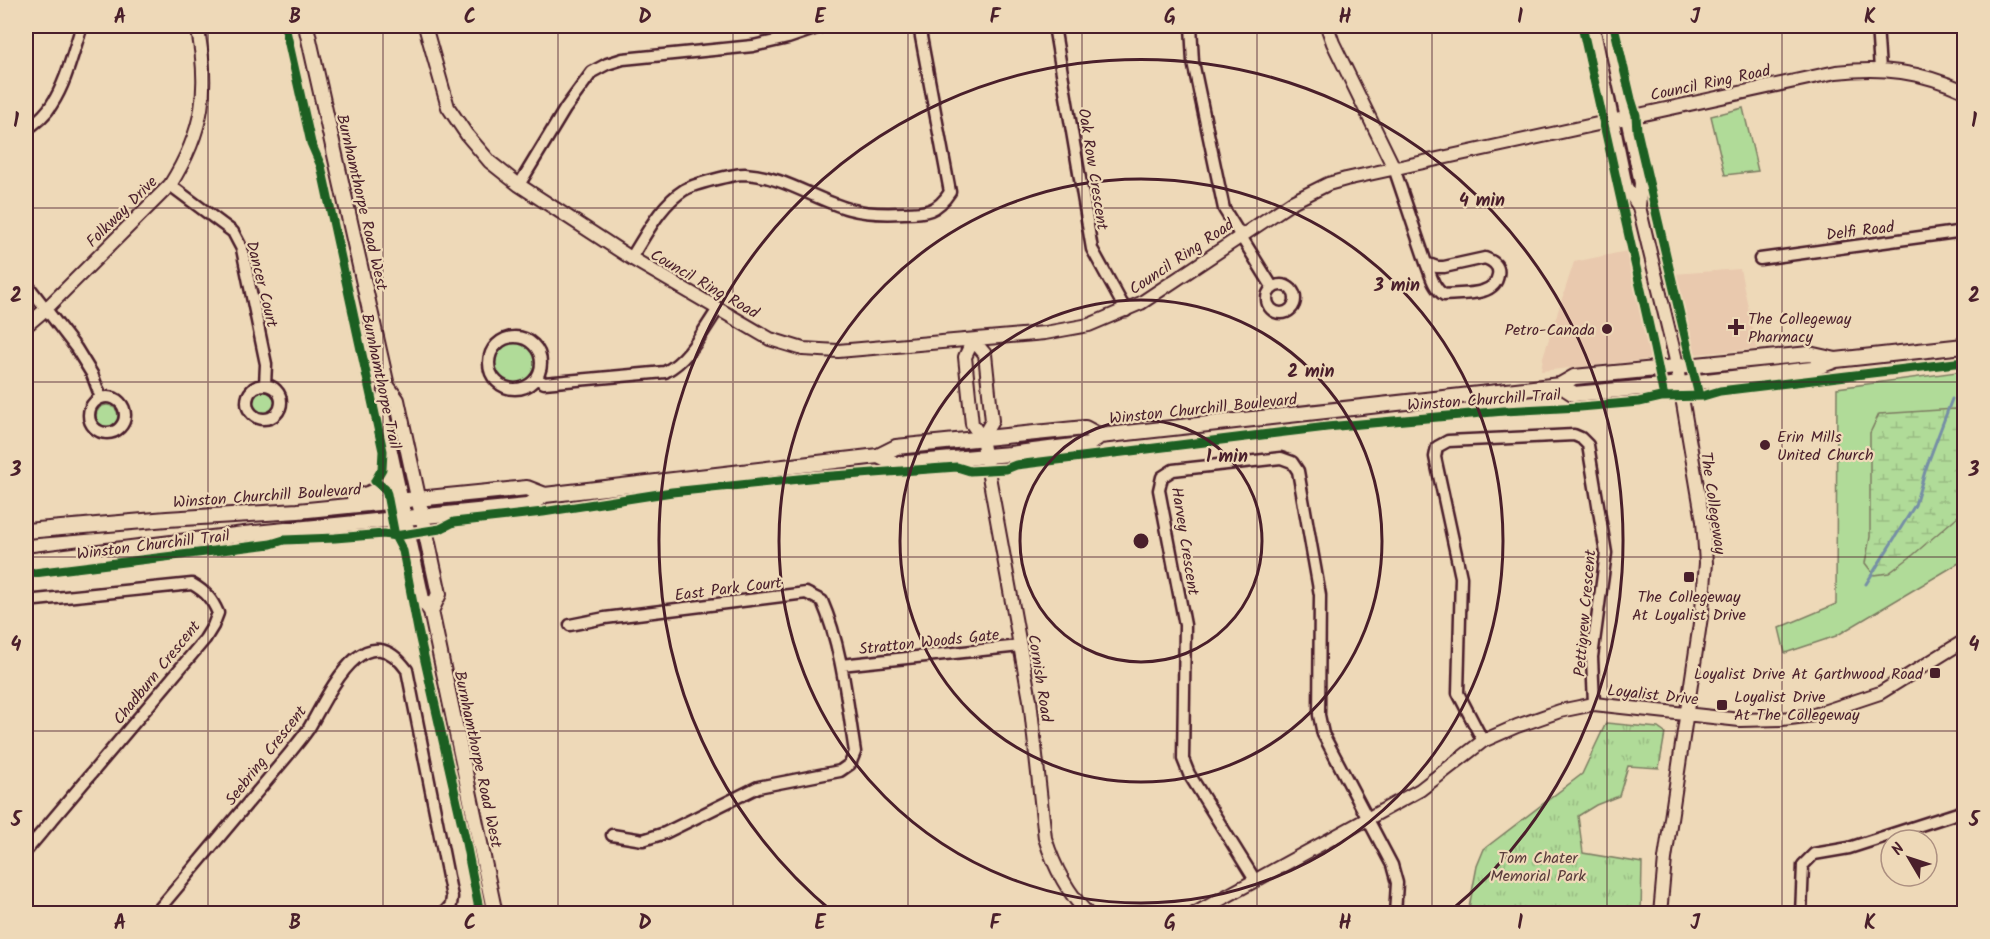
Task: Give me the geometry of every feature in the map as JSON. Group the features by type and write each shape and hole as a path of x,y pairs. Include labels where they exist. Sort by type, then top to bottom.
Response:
{"main road":[{"name":"Burnhamthorpe Road West","path":"306,26 387,386 397,400 423,517 439,594 431,611"},
{"name":"Winston Churchill Boulevard","path":"1560,385 1574,394 1679,384 1812,369 1836,360 1965,346"},
{"name":"Winston Churchill Boulevard","path":"878,456 896,464 985,456 1089,444 1100,436 1560,385 1574,377 1809,354 1836,360"},
{"name":"Burnhamthorpe Road West","path":"387,386 381,410 422,599 431,611 495,914"},
{"path":"298,511 302,502 369,494 384,482 389,459 381,410"},
{"name":"Winston Churchill Boulevard","path":"26,561 244,534 528,506 545,495 878,456 897,447 1086,428 1100,436"},
{"name":"Winston Churchill Boulevard","path":"26,531 298,511 527,488 545,495"}],"street":[{"path":"26,130 42,117 52,104 82,26"},
{"name":"Folkway Drive","path":"26,326 46,309 170,185 184,162 200,120 203,103 203,69 197,26"},
{"name":"Council Ring Road","path":"425,26 448,107 467,135 490,162 519,185 631,258 770,339 803,349 838,351 1045,333 1089,325 1142,303 1293,201 1346,179 1817,75 1858,69 1880,69 1923,75 1965,91"},
{"path":"519,185 565,109 592,72 607,64 623,59 753,46 788,38 823,26"},
{"path":"631,258 666,205 685,189 744,174 775,180 849,209 884,214 926,213 942,204 950,192 919,26"},
{"name":"Oak Row Crescent","path":"1054,26 1092,249 1126,311"},
{"path":"1191,26 1193,62 1224,210 1272,288"},
{"path":"1327,26 1333,44 1394,168 1426,263 1438,291 1444,295 1489,290 1496,284 1498,277 1499,270 1494,262 1485,258 1444,267 1426,263"},
{"name":"The Collegeway","path":"1593,26 1626,187 1640,207"},
{"name":"The Collegeway","path":"1607,26 1641,183 1640,207 1676,366 1703,521 1706,563 1705,592 1665,859 1660,914"},
{"path":"1877,26 1880,69"},
{"name":"Dancer Court","path":"170,185 233,232 242,249 266,364 265,385"},
{"name":"Delfi Road","path":"1760,259 1965,231"},
{"path":"26,283 76,348 92,374 101,398"},
{"path":"536,378 544,383 664,372 677,366 686,357 718,309"},
{"path":"514,337 530,342 536,347 541,363 536,378 523,388 507,388 500,384 490,372 488,363 493,348 506,338 514,337"},
{"path":"973,339 985,354 992,421 982,438 972,424 965,357 973,339"},
{"name":"Pettigrew Crescent","path":"1483,741 1458,693 1461,577 1435,457 1437,447 1448,441 1574,435 1588,445 1606,553 1592,657 1594,704"},
{"name":"Cornish Road","path":"982,438 1030,700 1046,838 1052,859 1062,880 1088,914"},
{"name":"Harvey Crescent","path":"1255,880 1183,759 1185,625 1159,490 1162,477 1173,470 1281,458 1292,462 1298,471 1320,595 1319,716 1323,734 1392,865 1397,883 1395,914"},
{"name":"Chadburn Crescent","path":"26,601 192,584 205,591 213,601 218,613 205,639 26,851"},
{"name":"East Park Court","path":"570,625 605,618 806,593 822,600 829,616 841,665"},
{"name":"Loyalist Drive","path":"1194,914 1420,790 1483,741 1517,726 1560,711 1594,704 1740,720 1782,719 1814,715 1880,693 1964,643"},
{"name":"Stratton Woods Gate","path":"841,665 1020,646"},
{"name":"Seebring Crescent","path":"155,914 289,754 352,660 362,652 376,650 391,654 401,661 407,670 452,897 451,905 443,914"},
{"path":"612,835 643,840 665,833 758,787 840,771 850,764 855,752 841,665"},
{"path":"1801,914 1803,865 1814,854 1849,848 1965,811"}],"shaded area":[{"path":"1627,251 1650,353 1649,358 1541,371 1543,357 1574,262"},
{"path":"1740,269 1757,349 1697,354 1686,327 1674,274"}],"green space":[{"path":"1743,108 1758,171 1725,175 1711,116"},
{"path":"514,342 529,348 535,363 529,378 514,384 499,378 493,363 499,348"},
{"path":"1964,371 1964,560 1836,636 1785,653 1779,628 1836,604 1837,388"},
{"path":"260,391 268,391 275,398 275,406 268,413 260,413 253,406 253,398"},
{"path":"103,405 111,405 118,412 118,420 111,427 103,427 96,420 96,412"},
{"path":"1955,409 1964,412 1964,511 1889,573 1874,575 1865,563 1870,537 1870,433 1879,414"},
{"name":"Tom Chater Memorial Park","path":"1606,723 1658,728 1665,733 1659,768 1628,766 1619,796 1596,805 1578,816 1583,853 1642,863 1641,913 1468,913 1477,866 1484,849 1582,774"}],"waterway":[{"path":"1866,584 1915,505 1926,468 1952,399"}],"cycle path":[{"name":"Burnhamthorpe Trail","path":"285,26 311,143 321,166 383,451 382,469 375,481 385,489 395,536 403,551 480,914"},
{"path":"1582,26 1664,397"},
{"path":"1614,26 1699,396"},
{"name":"Winston Churchill Trail","path":"26,574 271,544 284,540 384,534 395,536 440,529 454,522 543,512 672,492 819,477 957,467 970,471 1006,469 1016,465 1327,427 1504,411 1639,402 1661,397 1703,396 1720,391 1964,362"}],"place":[{"name":"The Collegeway Pharmacy","path":"1736,327"},
{"name":"Petro-Canada","path":"1607,329"},
{"name":"Erin Mills United Church","path":"1765,445"},
{"name":"The Collegeway At Loyalist Drive","path":"1689,577"},
{"name":"Loyalist Drive At Garthwood Road","path":"1935,673"},
{"name":"Loyalist Drive At The Collegeway","path":"1722,705"}]}
